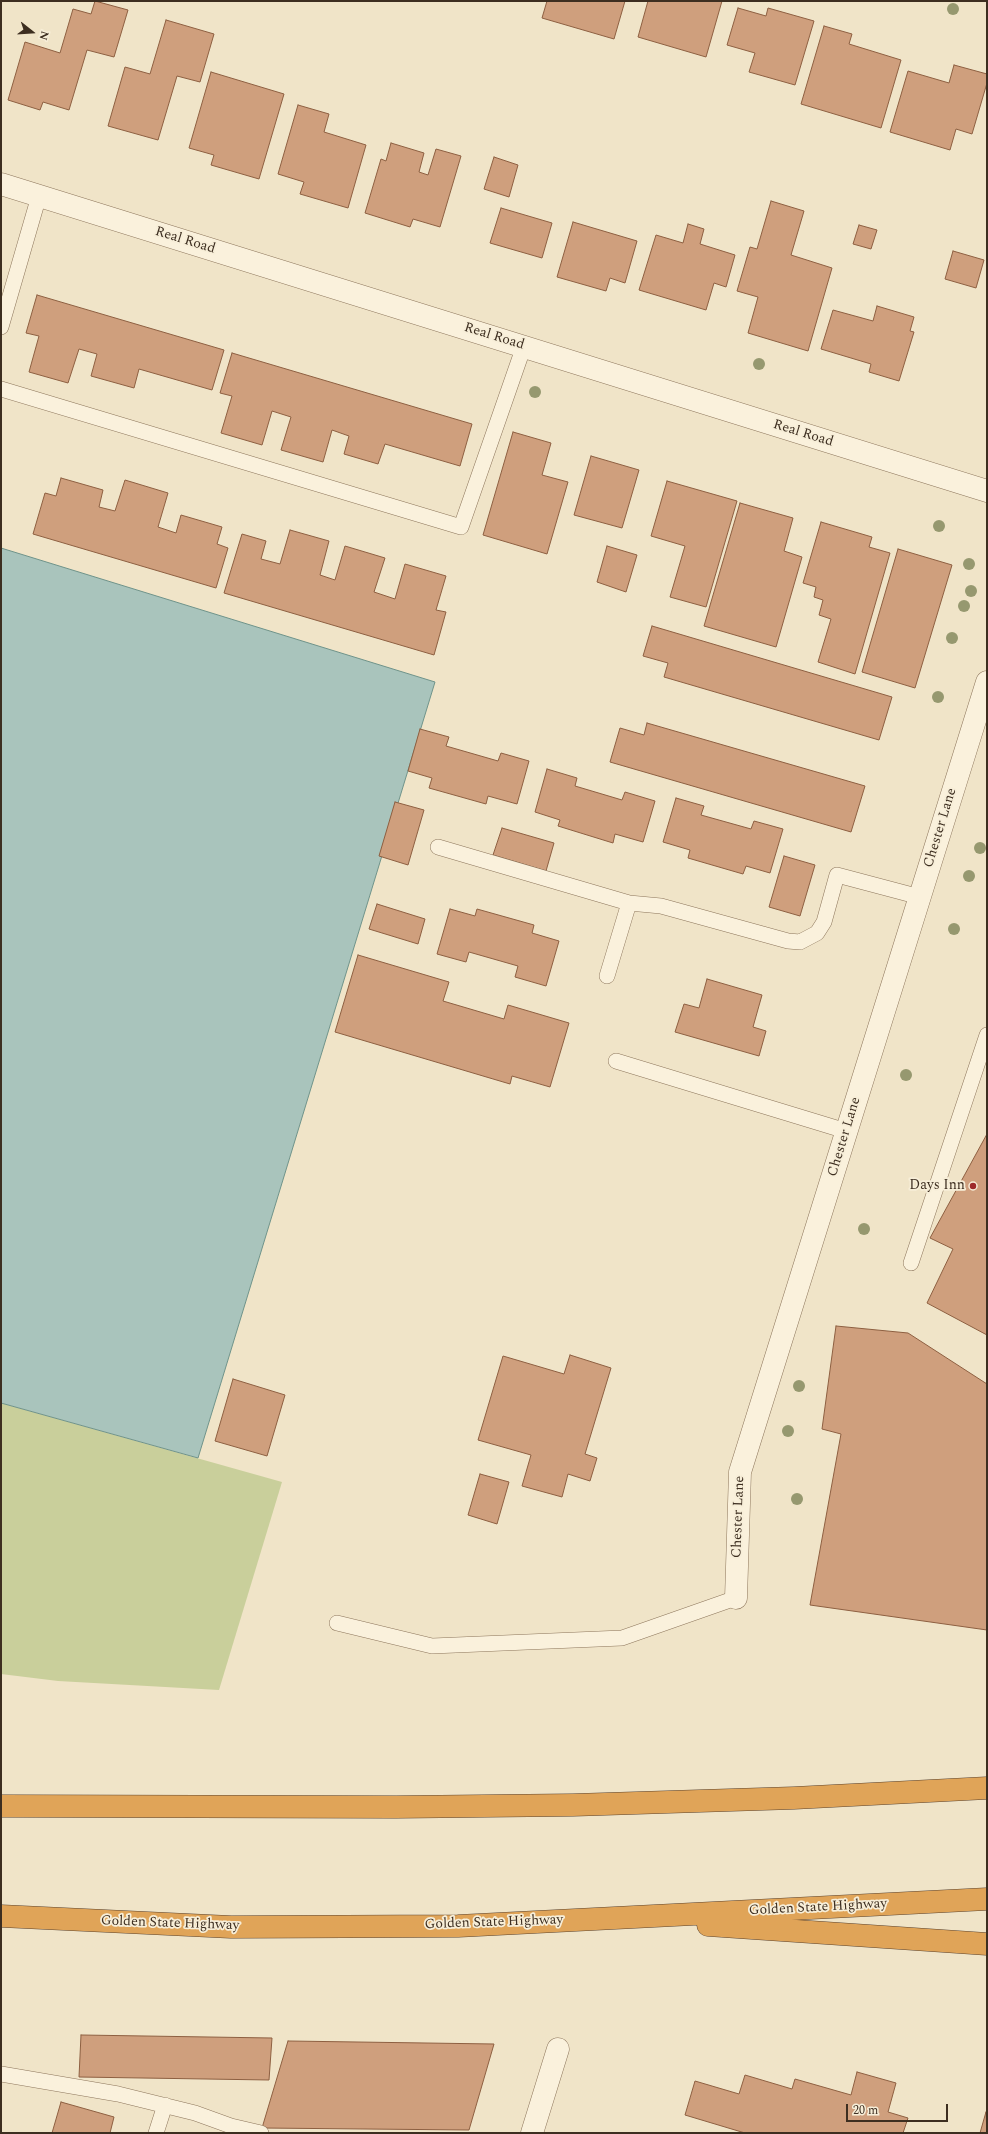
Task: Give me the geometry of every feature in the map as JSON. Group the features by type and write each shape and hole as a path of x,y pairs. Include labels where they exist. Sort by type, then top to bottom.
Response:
{"highway":[{"path":"1,1806 404,1807 572,1805 794,1798 987,1788"},
{"name":"Golden State Highway","path":"1,1916 231,1927 458,1926 987,1899"},
{"path":"609,1919 987,1944"}],"street":[{"name":"Real Road","path":"1,184 987,491"},
{"name":"Chester Lane","path":"736,1598 740,1472 987,682"},
{"path":"532,2133 558,2049"}],"lane":[{"path":"1,327 39,196"},
{"path":"1,389 462,527 524,346"},
{"path":"438,847 629,903 661,906 779,940 800,942 817,933 824,922 837,875 920,898"},
{"path":"607,976 629,903"},
{"path":"911,1264 987,1035"},
{"path":"616,1061 846,1131"},
{"path":"337,1622 432,1646 622,1638 736,1598"},
{"path":"1,2074 118,2094 195,2113 230,2130 261,2133"},
{"path":"156,2133 165,2105"}],"green space":[{"path":"1,1403 282,1482 219,1690 58,1681 1,1674"}],"water":[{"path":"1,548 435,682 198,1458 1,1403"}],"building":[{"path":"95,1 128,10 114,57 87,50 69,110 43,102 40,110 8,100 25,42 60,53 73,9 91,14"},
{"path":"547,1 625,1 614,39 542,18"},
{"path":"648,1 722,1 706,57 638,37"},
{"path":"738,8 766,16 768,8 814,21 795,85 749,72 755,53 727,45"},
{"path":"166,20 214,34 200,82 177,76 158,140 108,126 125,67 150,74"},
{"path":"824,26 852,34 849,44 901,60 881,128 801,104"},
{"path":"954,65 987,74 987,83 972,134 956,129 950,150 890,132 908,71 949,83"},
{"path":"211,72 284,94 259,179 211,165 214,155 189,148"},
{"path":"298,105 329,114 324,132 366,145 348,208 300,194 304,182 278,174"},
{"path":"391,143 424,153 419,172 428,175 436,149 461,156 440,227 413,219 410,227 365,213 381,159 386,161"},
{"path":"494,157 518,165 509,197 484,189"},
{"path":"771,201 804,211 791,255 832,268 808,351 748,333 758,297 737,291 750,247 757,249"},
{"path":"501,208 552,223 542,258 490,243"},
{"path":"573,222 637,241 625,283 610,278 606,291 557,277"},
{"path":"688,224 704,229 700,244 735,255 726,287 714,283 706,310 639,290 656,235 683,243"},
{"path":"859,225 877,230 871,249 853,244"},
{"path":"953,251 984,260 976,288 945,279"},
{"path":"37,295 224,350 212,390 139,369 134,388 91,376 97,354 79,349 68,383 29,372 39,336 26,333"},
{"path":"877,306 914,317 910,331 914,332 899,381 869,372 871,364 821,349 833,310 873,321"},
{"path":"232,353 472,424 460,466 385,444 378,464 344,454 349,436 332,430 323,462 281,450 291,417 272,411 262,445 221,433 232,396 220,393"},
{"path":"513,432 551,443 542,475 568,482 547,554 483,535"},
{"path":"591,456 639,470 622,528 574,515"},
{"path":"61,478 103,490 99,507 115,511 125,480 168,493 158,527 176,533 181,515 222,527 217,544 228,548 216,588 33,534 45,493 56,496"},
{"path":"667,481 737,501 706,607 670,597 685,546 651,536"},
{"path":"740,503 793,518 784,551 802,557 776,647 704,626"},
{"path":"821,522 872,537 869,547 890,553 855,674 818,662 831,619 819,615 823,600 814,597 816,587 803,583"},
{"path":"290,530 329,541 320,575 335,580 345,546 385,558 374,592 395,599 405,564 446,576 436,610 446,612 434,655 224,593 242,534 266,541 261,559 280,564"},
{"path":"607,546 637,555 626,592 597,582"},
{"path":"898,549 952,565 915,688 862,672"},
{"path":"652,626 892,697 879,740 664,677 668,663 643,656"},
{"path":"647,723 865,786 851,832 610,762 620,728 644,735"},
{"path":"420,729 449,737 446,746 498,761 501,753 529,761 517,804 488,796 486,804 429,788 432,778 408,771"},
{"path":"547,769 577,778 575,786 622,800 625,792 655,801 643,842 615,834 613,843 558,826 560,820 535,812"},
{"path":"676,798 704,806 701,815 751,829 754,821 783,829 770,873 746,866 743,874 688,858 690,850 663,842"},
{"path":"395,802 424,810 408,865 379,856"},
{"path":"502,828 554,843 546,871 493,855"},
{"path":"784,856 815,865 800,916 769,907"},
{"path":"377,904 425,919 418,944 369,929"},
{"path":"450,909 475,916 477,909 534,925 532,933 559,941 546,986 515,977 518,966 469,952 466,962 437,954"},
{"path":"358,955 449,982 443,1001 504,1019 508,1005 569,1023 550,1087 512,1076 510,1084 335,1032"},
{"path":"707,979 762,995 753,1027 766,1031 759,1056 675,1032 684,1004 699,1008"},
{"name":"Days Inn","path":"987,1134 987,1335 927,1303 953,1249 930,1238"},
{"path":"836,1326 908,1333 987,1384 987,1630 810,1605 841,1434 822,1429"},
{"path":"570,1355 611,1368 585,1454 597,1458 590,1481 568,1474 562,1497 522,1486 531,1455 478,1440 503,1356 564,1374"},
{"path":"233,1379 285,1395 267,1456 215,1441"},
{"path":"480,1474 509,1482 497,1524 468,1515"},
{"path":"81,2035 272,2038 269,2080 79,2077"},
{"path":"288,2041 494,2044 469,2130 262,2128"},
{"path":"857,2072 896,2083 888,2112 908,2118 903,2133 745,2133 685,2115 695,2081 739,2094 745,2075 792,2089 795,2079 851,2095"},
{"path":"61,2102 114,2117 110,2133 52,2133"},
{"path":"986,2112 987,2133 980,2133"}],"place":[{"name":"Days Inn","path":"973,1186"}]}
